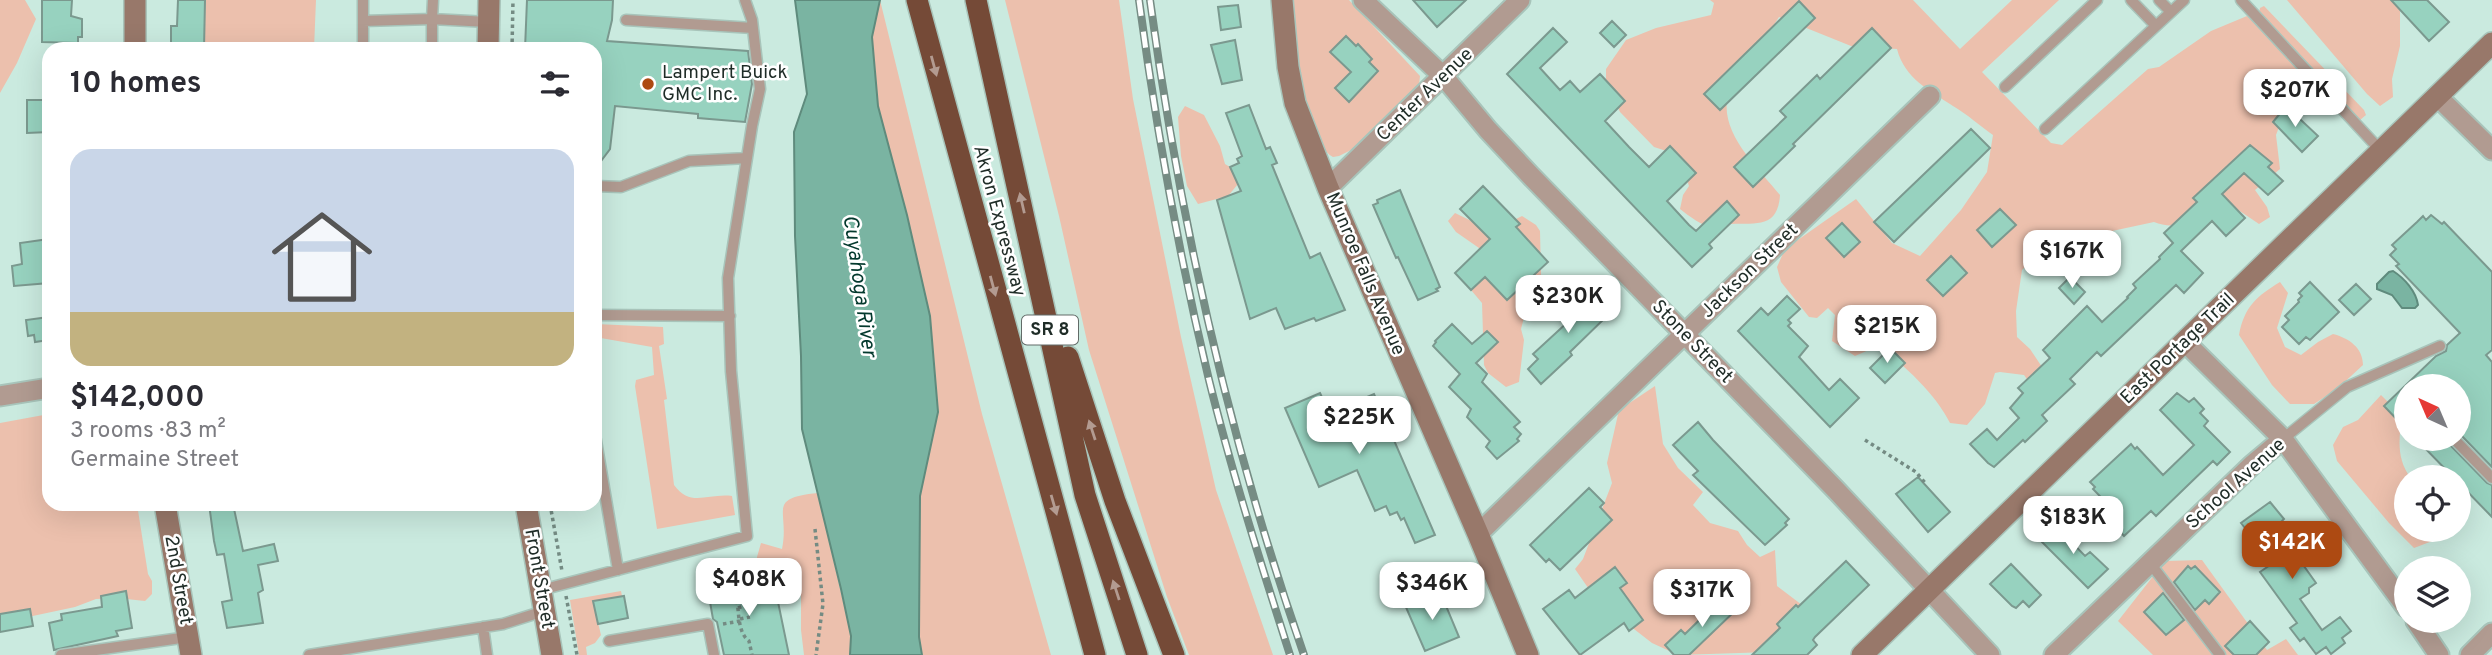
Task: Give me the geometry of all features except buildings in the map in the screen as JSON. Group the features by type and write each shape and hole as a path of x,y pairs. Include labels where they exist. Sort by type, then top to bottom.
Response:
{"highway":[{"name":"Akron Expressway","path":"916,0 1095,655"},
{"name":"Akron Expressway","path":"976,0 1085,495 1137,655"},
{"path":"1033,251 1115,501 1174,655"},
{"path":"1063,540 1087,655"}],"street":[{"path":"135,0 135,42"},
{"path":"488,42 489,0"},
{"name":"Munroe Falls Avenue","path":"1283,0 1293,94 1328,188 1528,655"},
{"name":"Stone Street","path":"1363,0 1444,77 1488,130 1931,590 1990,655"},
{"name":"Center Avenue","path":"1328,188 1520,0"},
{"name":"East Portage Trail","path":"1862,655 2492,43"},
{"name":"Jackson Street","path":"1478,534 1930,96"},
{"path":"2437,96 2492,150"},
{"path":"2185,342 2283,439 2394,591"},
{"path":"0,396 42,389"},
{"name":"School Avenue","path":"2054,655 2252,465 2283,439"},
{"name":"2nd Street","path":"166,511 190,646"},
{"name":"Front Street","path":"527,511 552,655"},
{"path":"2424,633 2439,655"},
{"path":"2470,655 2492,633"}],"lane":[{"path":"363,0 363,42"},
{"path":"432,42 433,0"},
{"path":"309,655 503,624 543,601 618,570 747,536 731,371 729,278 760,89 753,28 745,0"},
{"path":"2006,87 2097,0"},
{"path":"2131,0 2156,26"},
{"path":"2159,0 2171,12"},
{"path":"2045,129 2184,0"},
{"path":"2241,0 2382,151"},
{"path":"363,21 432,19 489,22"},
{"path":"626,20 753,28"},
{"path":"602,186 621,187 689,161 747,158"},
{"path":"602,315 730,316"},
{"name":"School Avenue","path":"2283,439 2347,387 2440,346"},
{"path":"2467,452 2492,478"},
{"path":"602,476 618,570"},
{"path":"2150,563 2220,655"},
{"path":"608,641 708,624 714,655"},
{"path":"483,627 487,655"},
{"path":"61,655 190,646"}],"path":[{"path":"512,42 513,0"},
{"path":"1865,440 1916,472 1925,485"},
{"path":"815,529 823,604 816,655"},
{"path":"738,584 741,600 737,600 740,620 752,655"},
{"path":"738,608 750,604"},
{"path":"714,625 750,617"}],"shaded area":[{"path":"0,0 25,0 36,19 17,63 0,93"},
{"path":"199,0 316,0 314,42 185,42 191,17"},
{"path":"880,0 982,414 1051,655 922,655 919,635 920,496 938,412 907,215 878,106 872,37"},
{"path":"1005,0 1119,0 1133,99 1181,337 1216,490 1273,655 1189,655 1167,597 1089,350 1059,216"},
{"path":"1292,0 1349,0 1420,76 1419,85 1353,149 1339,156 1333,157 1322,146 1306,108"},
{"path":"1710,0 1913,0 1960,49 2012,0 2059,0 1982,72 2051,143 2062,145 2148,69 2159,67 2211,31 2247,16 2299,66 2320,91 2310,108 2288,103 2276,135 2280,169 2255,190 2267,207 2270,217 2259,224 2228,203 2183,224 2164,225 2154,222 2047,245 2022,270 2016,311 2017,337 2030,349 2042,367 2031,385 2024,375 1995,373 1985,404 1967,425 1950,423 1919,381 1878,346 1855,356 1832,341 1835,315 1828,308 1817,318 1809,317 1781,282 1777,267 1785,249 1856,199 1892,243 1920,256 1961,210 1987,172 1993,135 1919,83 1906,68 1897,49 1851,46 1779,17 1737,76 1727,100 1727,115 1732,130 1749,158 1780,195 1778,206 1775,213 1764,222 1714,228 1705,225 1680,209 1683,195 1689,186 1679,155 1654,147 1620,112 1606,83 1606,69 1626,40 1656,28 1711,15 1714,3"},
{"path":"2287,0 2406,0 2400,7 2400,46 2392,79 2393,97 2380,106"},
{"path":"2264,6 2366,115 2360,120 2354,115 2259,13"},
{"path":"1185,106 1204,115 1220,146 1225,164 1230,167 1238,184 1228,196 1198,204 1187,186 1178,117"},
{"path":"1455,213 1492,231 1522,216 1540,231 1542,315 1526,310 1521,329 1524,340 1519,382 1506,387 1488,373 1484,365 1482,303 1471,290 1479,248 1456,232 1448,221"},
{"path":"2280,282 2288,293 2277,328 2285,347 2301,355 2333,334 2354,345 2361,354 2363,365 2337,389 2314,404 2290,404 2272,385 2239,335 2244,317 2253,303"},
{"path":"602,324 663,327 664,344 659,346 667,399 664,400 674,485 680,492 693,498 732,496 735,515 657,529 635,386 636,380 654,375 652,347 602,338"},
{"path":"1655,386 1663,444 1678,468 1703,492 1693,505 1710,523 1738,531 1747,545 1760,557 1775,550 1777,586 1806,608 1770,652 1678,655 1652,643 1612,612 1593,595 1575,569 1583,559 1612,483 1607,463 1619,410"},
{"path":"2381,395 2394,408 2394,452 2401,452 2404,465 2394,465 2394,528 2337,461 2333,445 2343,427 2358,420"},
{"path":"42,415 42,511 138,511 148,574 152,581 152,594 145,601 96,599 75,607 28,617 0,615 0,423"},
{"path":"818,493 851,636 850,655 804,655 801,587 780,579 758,578 757,557 761,543 782,549 785,503 802,495"},
{"path":"2408,542 2430,542 2414,548"},
{"path":"2202,560 2267,650 2286,639 2298,655 2153,655 2118,621 2165,561"},
{"path":"621,591 622,596 593,602 601,635 595,643 586,647 587,655 579,655 570,600"}],"water":[{"name":"Cuyahoga River","path":"795,0 880,0 872,37 878,106 930,316 938,412 920,496 919,637 922,655 850,655 851,636 802,429 794,132 807,94"},
{"path":"2393,271 2412,290 2418,305 2415,308 2402,308 2392,295 2377,289 2377,284"}],"railway":[{"path":"1139,0 1169,191 1198,333 1237,484 1290,655"},
{"path":"1150,0 1176,166 1210,331 1253,494 1304,655"}],"place":[{"name":"Lampert Buick GMC Inc.","path":"648,84"}]}
